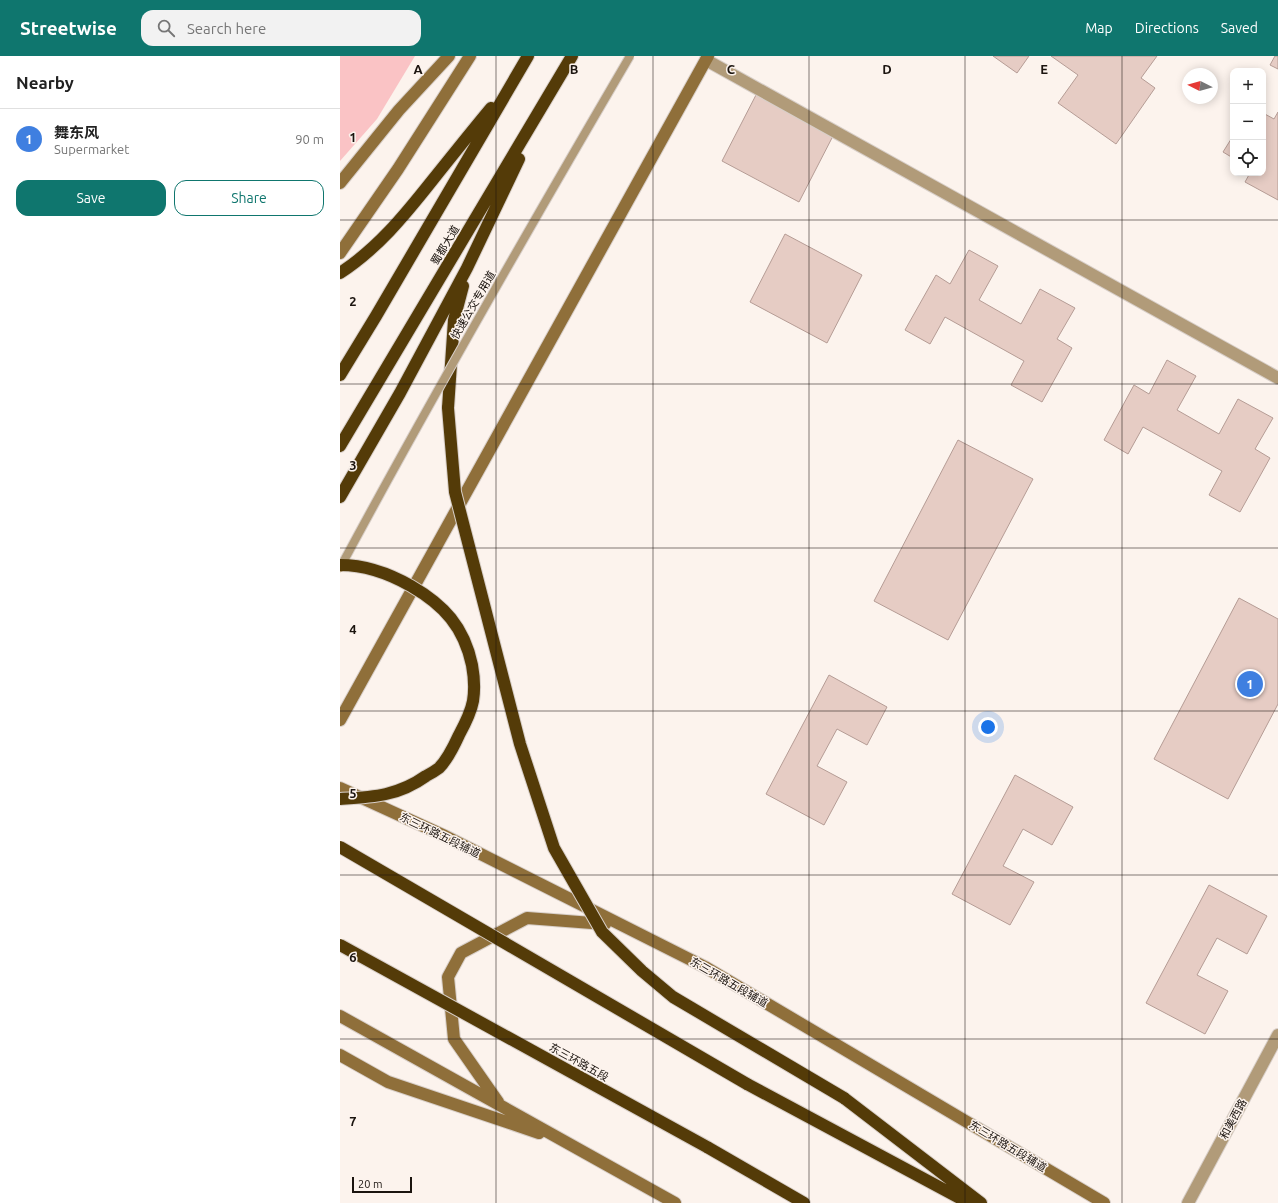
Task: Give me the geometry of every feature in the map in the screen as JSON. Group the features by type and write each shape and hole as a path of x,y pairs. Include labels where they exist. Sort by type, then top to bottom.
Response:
{"highway":[{"path":"340,375 528,56"},
{"name":"蜀都大道","path":"340,446 572,56"},
{"path":"340,273 380,242 400,221 516,77"},
{"path":"340,497 400,392 467,268 549,94"},
{"path":"467,268 454,320 448,408 455,492 520,744 554,848 602,932 642,971 672,997 844,1098 981,1203"},
{"path":"340,567 354,565 394,576 427,596 445,611 460,630 468,649 474,678 473,701 465,724 453,748 439,768 418,782 398,792 374,797 340,799"},
{"path":"340,848 747,1084 968,1203"},
{"name":"东三环路五段","path":"340,945 707,1147 804,1203"}],"main road":[{"path":"340,182 399,110 449,56"},
{"path":"340,253 398,169 470,56"},
{"path":"340,720 707,58"},
{"name":"东三环路五段辅道","path":"340,788 445,836 705,967 1104,1203"},
{"path":"501,1105 454,1039 448,977 461,953 527,918 620,925"},
{"path":"340,1016 675,1203"},
{"path":"340,1055 388,1082 569,1143"}],"street":[{"path":"707,58 1278,378"},
{"name":"和美西路","path":"1188,1203 1278,1036"}],"lane":[{"name":"快速公交专用道","path":"340,567 402,452 630,56"}],"shaded area":[{"path":"340,56 415,56 377,119 340,161"}],"building":[{"path":"993,56 1029,56 1017,73"},
{"path":"1051,56 1157,56 1141,78 1155,88 1116,144 1058,103 1078,75"},
{"path":"1275,56 1278,56 1278,69 1270,65"},
{"path":"757,93 834,134 799,202 722,161"},
{"path":"1278,112 1278,200 1245,182 1248,176 1266,176 1266,115 1274,119"},
{"path":"1230,141 1230,156 1223,152"},
{"path":"785,234 862,275 827,343 750,302"},
{"path":"969,250 998,266 979,300 1021,324 1040,289 1075,308 1057,339 1072,348 1042,402 1011,385 1024,361 945,317 930,344 905,330 936,275 950,284"},
{"path":"1167,360 1196,376 1177,410 1219,434 1238,399 1273,418 1255,449 1270,458 1240,512 1209,495 1222,471 1143,427 1128,454 1104,440 1134,385 1149,394"},
{"path":"958,440 1033,479 948,640 874,601"},
{"path":"1239,598 1278,619 1278,704 1228,799 1154,759"},
{"path":"829,675 887,707 867,745 837,729 817,766 847,782 824,825 766,794"},
{"path":"1015,775 1073,807 1052,845 1023,829 1003,866 1034,882 1010,925 952,894"},
{"path":"1209,885 1267,916 1247,954 1217,938 1197,975 1228,991 1205,1034 1146,1003"}],"place":[{"name":"舞东风","path":"1250,684"}]}
